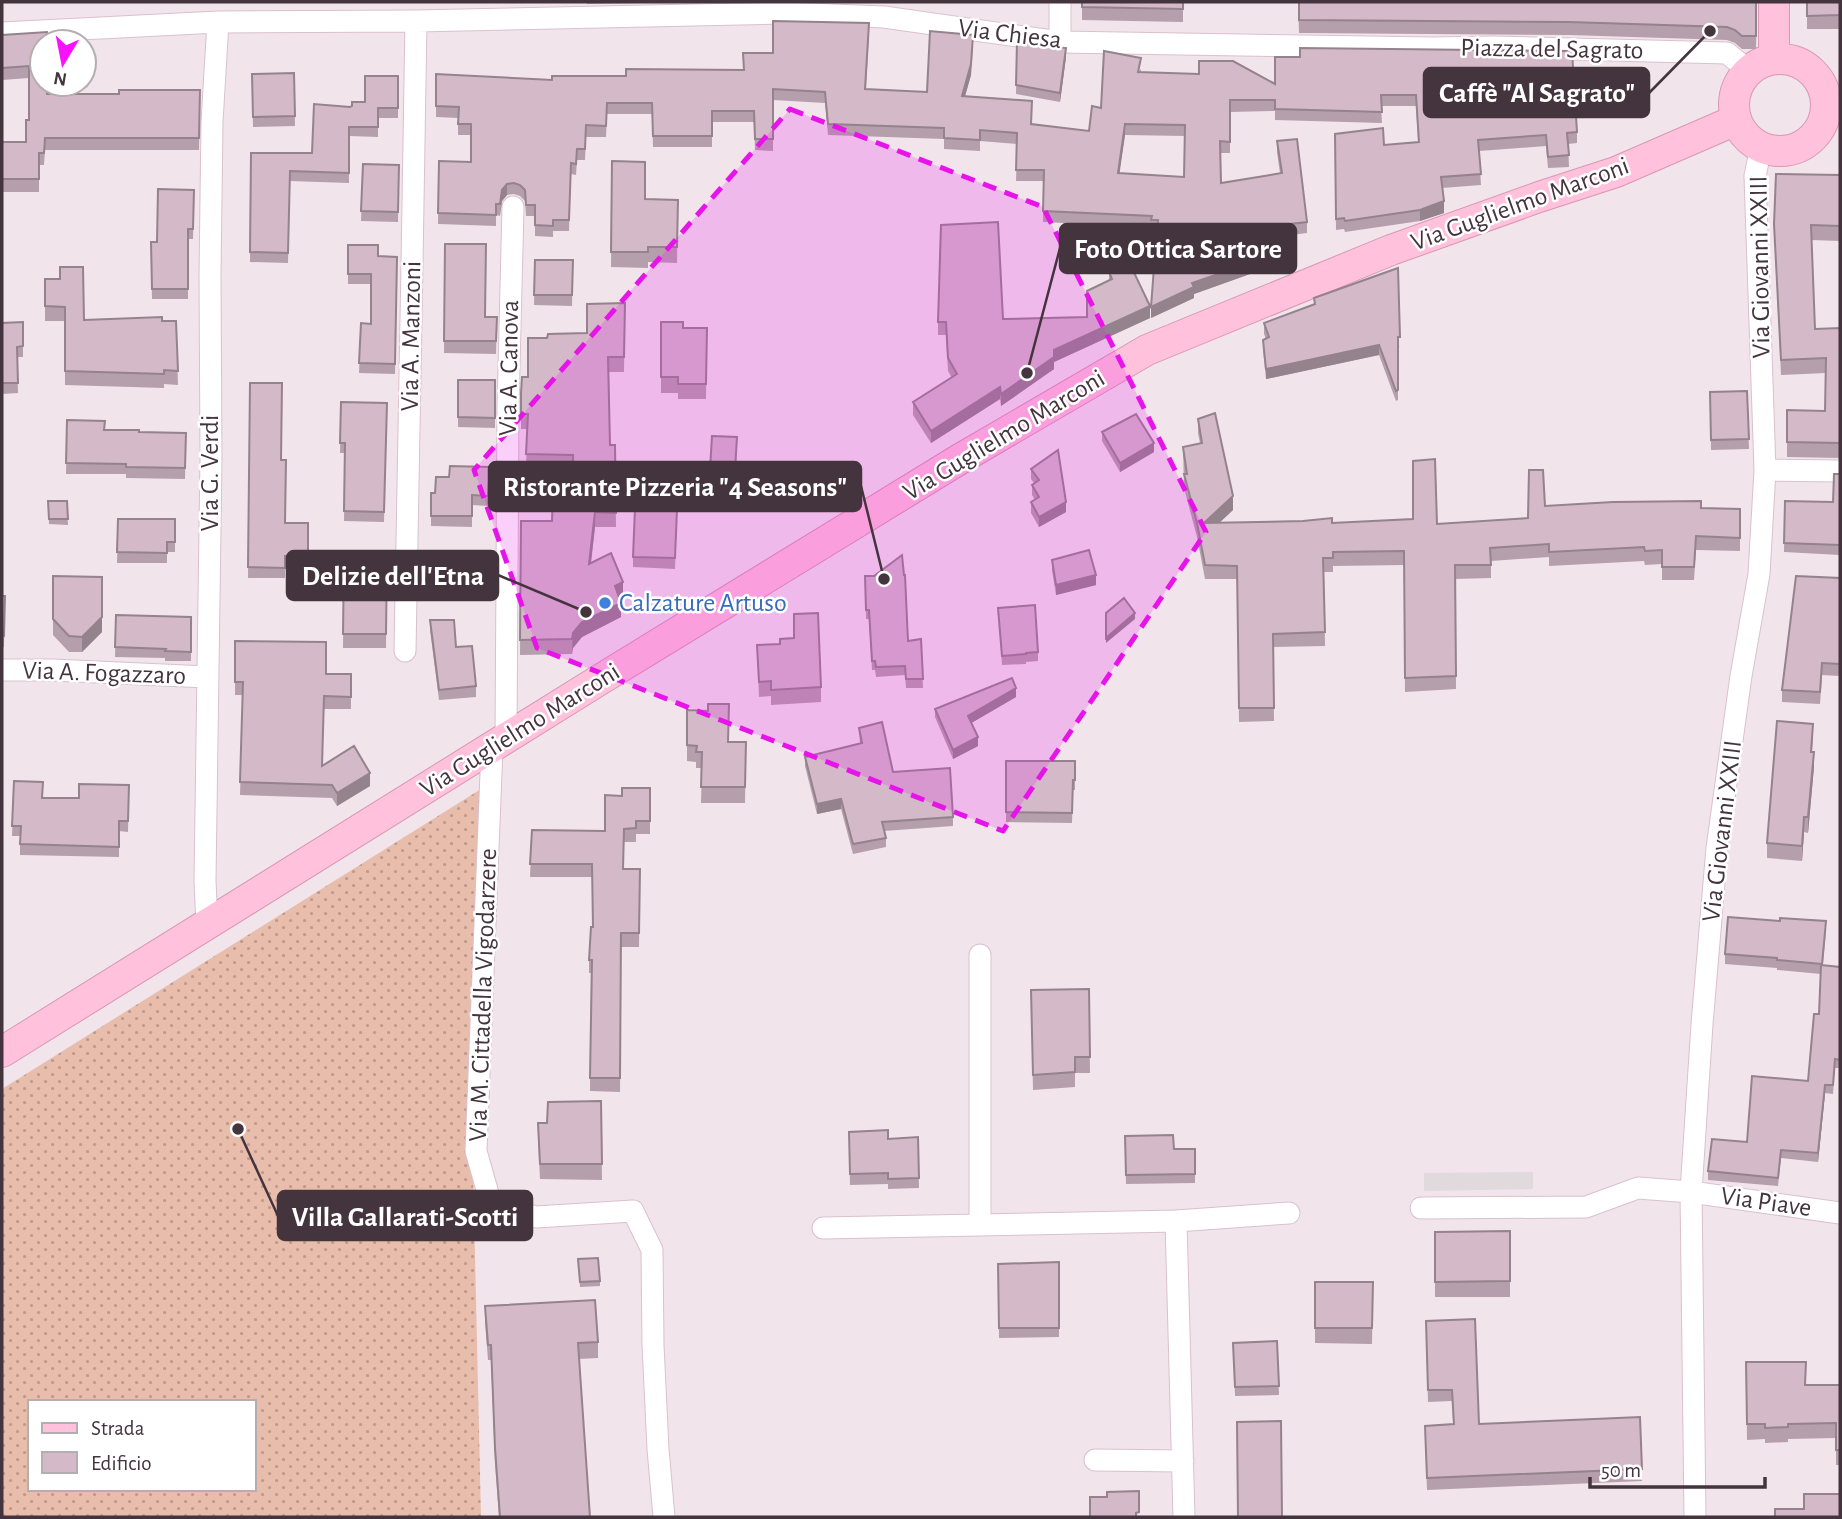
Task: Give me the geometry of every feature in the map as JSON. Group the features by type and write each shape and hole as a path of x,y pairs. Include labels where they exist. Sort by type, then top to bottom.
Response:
{"street":[{"path":"1060,2 1060,42"},
{"path":"1761,147 1751,141 1736,120 1735,94 1740,82 1761,65 1774,2"},
{"name":"Via Chiesa","path":"2,33 218,22 416,21 783,7 884,9 1060,42 1432,48"},
{"name":"Via A. Manzoni","path":"405,650 416,21"},
{"name":"Via G. Verdi","path":"207,925 205,881 211,458 210,276 212,122 218,22"},
{"name":"Piazza del Sagrato","path":"1432,48 1727,53 1761,65 1788,60 1812,73 1831,78 1825,97 1825,112 1814,137 1789,150 1775,151 1761,147"},
{"name":"Via Guglielmo Marconi","path":"2,1052 960,459 1147,350 1391,250 1616,172 1736,120"},
{"name":"Via Giovanni XXIII","path":"1695,1517 1691,1192 1717,848 1741,676 1759,574 1765,470 1755,177 1761,147"},
{"name":"Via A. Canova","path":"499,743 513,207"},
{"path":"1765,470 1840,471"},
{"name":"Via A. Fogazzaro","path":"2,670 207,677"},
{"name":"Via M. Cittadella Vigodarzere","path":"499,743 476,1151 491,1204 536,1217 633,1211 652,1250 653,1345 664,1517"},
{"path":"980,955 980,1225"},
{"name":"Via Piave","path":"1421,1208 1586,1207 1638,1188 1691,1192 1840,1213"},
{"path":"823,1228 1176,1221 1289,1213"},
{"path":"1176,1221 1184,1517"},
{"path":"1095,1460 1183,1461"}],"highlighted area":[{"path":"790,109 1043,207 1206,532 1003,831 537,648 474,470"}],"shaded area":[{"path":"481,789 473,1169 481,1517 2,1517 2,1089"},
{"path":"1533,1172 1533,1189 1424,1191 1424,1173"}],"building":[{"path":"1082,2 1183,2 1183,9 1082,7"},
{"path":"1299,2 1756,2 1756,36 1742,36 1727,27 1569,22 1299,20"},
{"path":"1807,2 1840,2 1840,15 1807,16"},
{"path":"773,21 869,23 865,89 927,92 930,31 973,35 971,64 962,96 1032,101 1031,124 1089,131 1092,106 1101,108 1104,51 1141,58 1138,72 1199,74 1199,61 1233,61 1275,84 1275,57 1300,57 1300,48 1572,51 1577,132 1567,133 1569,155 1548,157 1546,135 1478,140 1481,174 1441,177 1444,201 1420,210 1345,221 1344,218 1336,219 1335,134 1383,128 1384,145 1419,142 1416,95 1381,95 1382,112 1275,109 1275,100 1230,100 1230,142 1220,141 1221,183 1282,173 1277,141 1297,139 1307,222 1238,230 1250,263 1192,283 1194,287 1151,307 1154,267 1233,234 1157,229 1158,220 1151,220 1152,216 1043,211 1044,170 1016,170 1017,133 980,130 980,140 944,138 944,128 828,124 825,92 773,89 773,139 755,139 754,111 712,111 712,136 653,136 652,103 607,103 606,126 586,125 585,149 577,149 576,164 571,163 569,220 553,220 553,226 535,225 535,205 526,205 525,190 514,183 507,184 502,190 500,204 496,204 496,215 438,213 439,161 471,162 471,124 458,124 459,107 436,106 436,74 552,80 552,76 626,76 626,69 744,70 743,53 773,53","holes":["1125,124 1185,125 1184,177 1118,173"]},
{"path":"28,33 28,66 2,68 2,35"},
{"path":"1017,42 1066,48 1060,93 1016,85"},
{"path":"294,73 295,116 253,117 252,74"},
{"path":"365,76 398,76 398,108 378,108 378,127 349,127 349,173 290,171 288,253 250,252 251,153 312,153 314,104 350,107 352,102 365,102"},
{"path":"119,90 200,90 199,138 45,138 44,153 39,153 39,179 2,179 2,142 26,142 26,120 29,120 29,98 98,98 98,94 119,94"},
{"path":"612,161 645,162 645,199 678,200 677,247 648,247 648,252 611,252"},
{"path":"363,164 399,165 398,212 361,211"},
{"path":"1776,174 1840,175 1840,226 1811,225 1815,329 1840,328 1840,443 1787,442 1787,410 1825,411 1826,358 1781,360 1774,224"},
{"path":"158,189 194,190 193,229 188,229 188,289 152,289 151,242 157,242"},
{"path":"998,222 1003,319 1087,317 1087,291 1112,279 1109,272 1129,262 1150,306 1054,350 1054,357 1001,394 1000,387 931,431 913,402 957,374 948,358 946,322 938,322 941,225"},
{"path":"445,244 486,244 485,317 497,317 496,341 444,341"},
{"path":"348,245 378,245 378,256 397,257 395,364 359,363 361,323 371,324 371,274 348,274"},
{"path":"535,260 573,260 572,295 534,295"},
{"path":"60,267 83,267 84,320 162,317 162,321 176,321 178,371 164,370 164,374 65,371 65,307 45,306 45,279 60,279"},
{"path":"1398,268 1398,390 1396,391 1379,345 1266,369 1263,340 1269,337 1264,323 1315,304 1314,298"},
{"path":"625,303 624,357 608,357 610,445 615,445 616,513 595,512 589,564 611,553 623,582 615,586 621,603 582,622 573,633 572,639 520,640 521,521 552,521 553,491 574,492 573,455 526,454 528,414 521,414 521,393 522,377 528,377 528,338 547,338 548,334 587,333 587,304"},
{"path":"23,322 23,346 17,347 18,383 2,383 2,323"},
{"path":"661,322 683,322 683,328 707,328 706,384 678,384 678,377 661,377"},
{"path":"458,380 495,380 495,418 458,417"},
{"path":"250,383 282,383 281,460 286,460 285,523 308,523 308,555 285,556 285,568 248,567"},
{"path":"1747,391 1749,439 1711,440 1710,392"},
{"path":"341,402 387,403 384,512 344,511 345,443 340,443"},
{"path":"1215,413 1233,496 1204,523 1332,518 1332,523 1413,519 1413,461 1435,459 1437,524 1528,518 1529,470 1543,470 1545,506 1701,501 1701,508 1740,509 1740,538 1696,536 1694,567 1662,567 1662,550 1645,551 1644,547 1549,552 1549,544 1490,548 1491,565 1455,565 1456,676 1405,678 1404,551 1333,552 1333,558 1323,558 1325,632 1273,634 1274,708 1239,708 1237,566 1205,565 1184,474 1187,474 1183,447 1202,443 1198,419"},
{"path":"1136,414 1154,443 1120,463 1102,432"},
{"path":"67,420 105,421 104,430 186,433 185,468 66,463"},
{"path":"712,436 737,437 735,470 710,469"},
{"path":"1058,450 1066,502 1039,517 1031,502 1039,497 1032,485 1039,480 1031,469"},
{"path":"450,466 490,467 488,496 472,495 472,516 431,516 431,493 435,493 436,477 449,477"},
{"path":"1834,474 1840,474 1840,545 1784,543 1785,501 1833,502"},
{"path":"48,501 67,501 68,519 49,519"},
{"path":"635,508 677,509 675,558 633,557"},
{"path":"118,519 175,519 175,542 167,542 167,553 117,552"},
{"path":"1089,550 1096,575 1056,585 1052,560"},
{"path":"344,554 387,555 386,634 343,634"},
{"path":"902,555 908,641 921,639 923,679 906,679 905,666 876,667 875,661 872,661 865,576 874,576"},
{"path":"53,576 102,577 102,617 82,637 69,636 53,619"},
{"path":"1796,576 1840,578 1840,664 1822,663 1820,692 1782,690"},
{"path":"2,596 5,596 4,636 2,636"},
{"path":"1124,598 1135,613 1106,638 1106,613"},
{"path":"1035,605 1038,652 1002,656 998,608"},
{"path":"818,613 821,687 771,690 771,681 759,682 757,645 780,644 780,639 794,638 794,614"},
{"path":"116,615 191,617 191,652 115,647"},
{"path":"430,620 454,620 456,647 472,646 476,686 439,690"},
{"path":"235,641 326,642 326,674 351,674 351,697 324,696 322,766 354,746 370,773 337,793 332,785 240,782 243,682 235,682"},
{"path":"1012,678 1016,688 968,716 978,737 953,750 935,709"},
{"path":"708,704 729,704 728,742 746,742 745,787 701,787 702,752 696,752 697,746 687,745 687,710 708,711"},
{"path":"1777,721 1813,724 1811,752 1814,752 1808,817 1804,817 1802,846 1767,843"},
{"path":"882,722 893,772 950,768 953,817 882,822 886,838 853,844 841,799 817,804 805,757 862,743 859,728"},
{"path":"1006,761 1075,761 1072,813 1006,812"},
{"path":"14,781 43,782 42,798 79,798 79,784 129,785 128,821 119,821 119,847 20,844 21,826 12,826"},
{"path":"622,788 650,788 650,821 636,821 636,828 624,829 623,869 640,869 639,933 621,933 620,1078 590,1078 592,960 589,960 593,927 592,864 530,864 532,830 605,831 605,795 622,796"},
{"path":"1728,917 1826,921 1822,964 1725,954"},
{"path":"1821,965 1840,967 1840,1060 1835,1059 1833,1085 1825,1085 1818,1153 1781,1150 1778,1178 1708,1171 1712,1139 1747,1142 1752,1076 1808,1081 1814,1014 1819,1014"},
{"path":"1089,989 1090,1057 1075,1057 1075,1072 1033,1075 1031,990"},
{"path":"601,1101 602,1164 540,1164 538,1123 547,1123 548,1102"},
{"path":"888,1130 888,1139 918,1137 919,1178 888,1179 888,1173 850,1174 849,1132"},
{"path":"1173,1135 1174,1149 1195,1149 1195,1174 1126,1175 1125,1136"},
{"path":"1510,1231 1510,1281 1435,1282 1435,1232"},
{"path":"598,1258 600,1281 580,1282 578,1259"},
{"path":"1059,1262 1059,1328 999,1328 998,1264"},
{"path":"1315,1282 1373,1282 1372,1328 1315,1328"},
{"path":"595,1300 598,1342 578,1343 590,1517 500,1517 491,1345 488,1345 485,1306"},
{"path":"1475,1319 1479,1424 1640,1417 1642,1469 1427,1478 1425,1426 1454,1424 1452,1390 1428,1390 1426,1321"},
{"path":"1277,1341 1279,1386 1235,1387 1233,1343"},
{"path":"1746,1362 1806,1362 1805,1385 1840,1385 1840,1450 1836,1450 1836,1423 1788,1424 1788,1427 1765,1428 1765,1424 1747,1424"},
{"path":"1281,1421 1282,1517 1238,1517 1237,1422"},
{"path":"1139,1491 1139,1512 1136,1517 1090,1517 1090,1497 1107,1497 1107,1492"},
{"path":"1804,1494 1840,1494 1840,1517 1775,1517 1775,1509 1804,1509"}],"place":[{"name":"Caffè \"Al Sagrato\"","path":"1710,31"},
{"name":"Foto Ottica Sartore","path":"1027,373"},
{"name":"Ristorante Pizzeria \"4 Seasons\"","path":"884,579"},
{"name":"Calzature Artuso","path":"605,603"},
{"name":"Delizie dell'Etna","path":"586,612"},
{"name":"Villa Gallarati-Scotti","path":"238,1129"}]}
